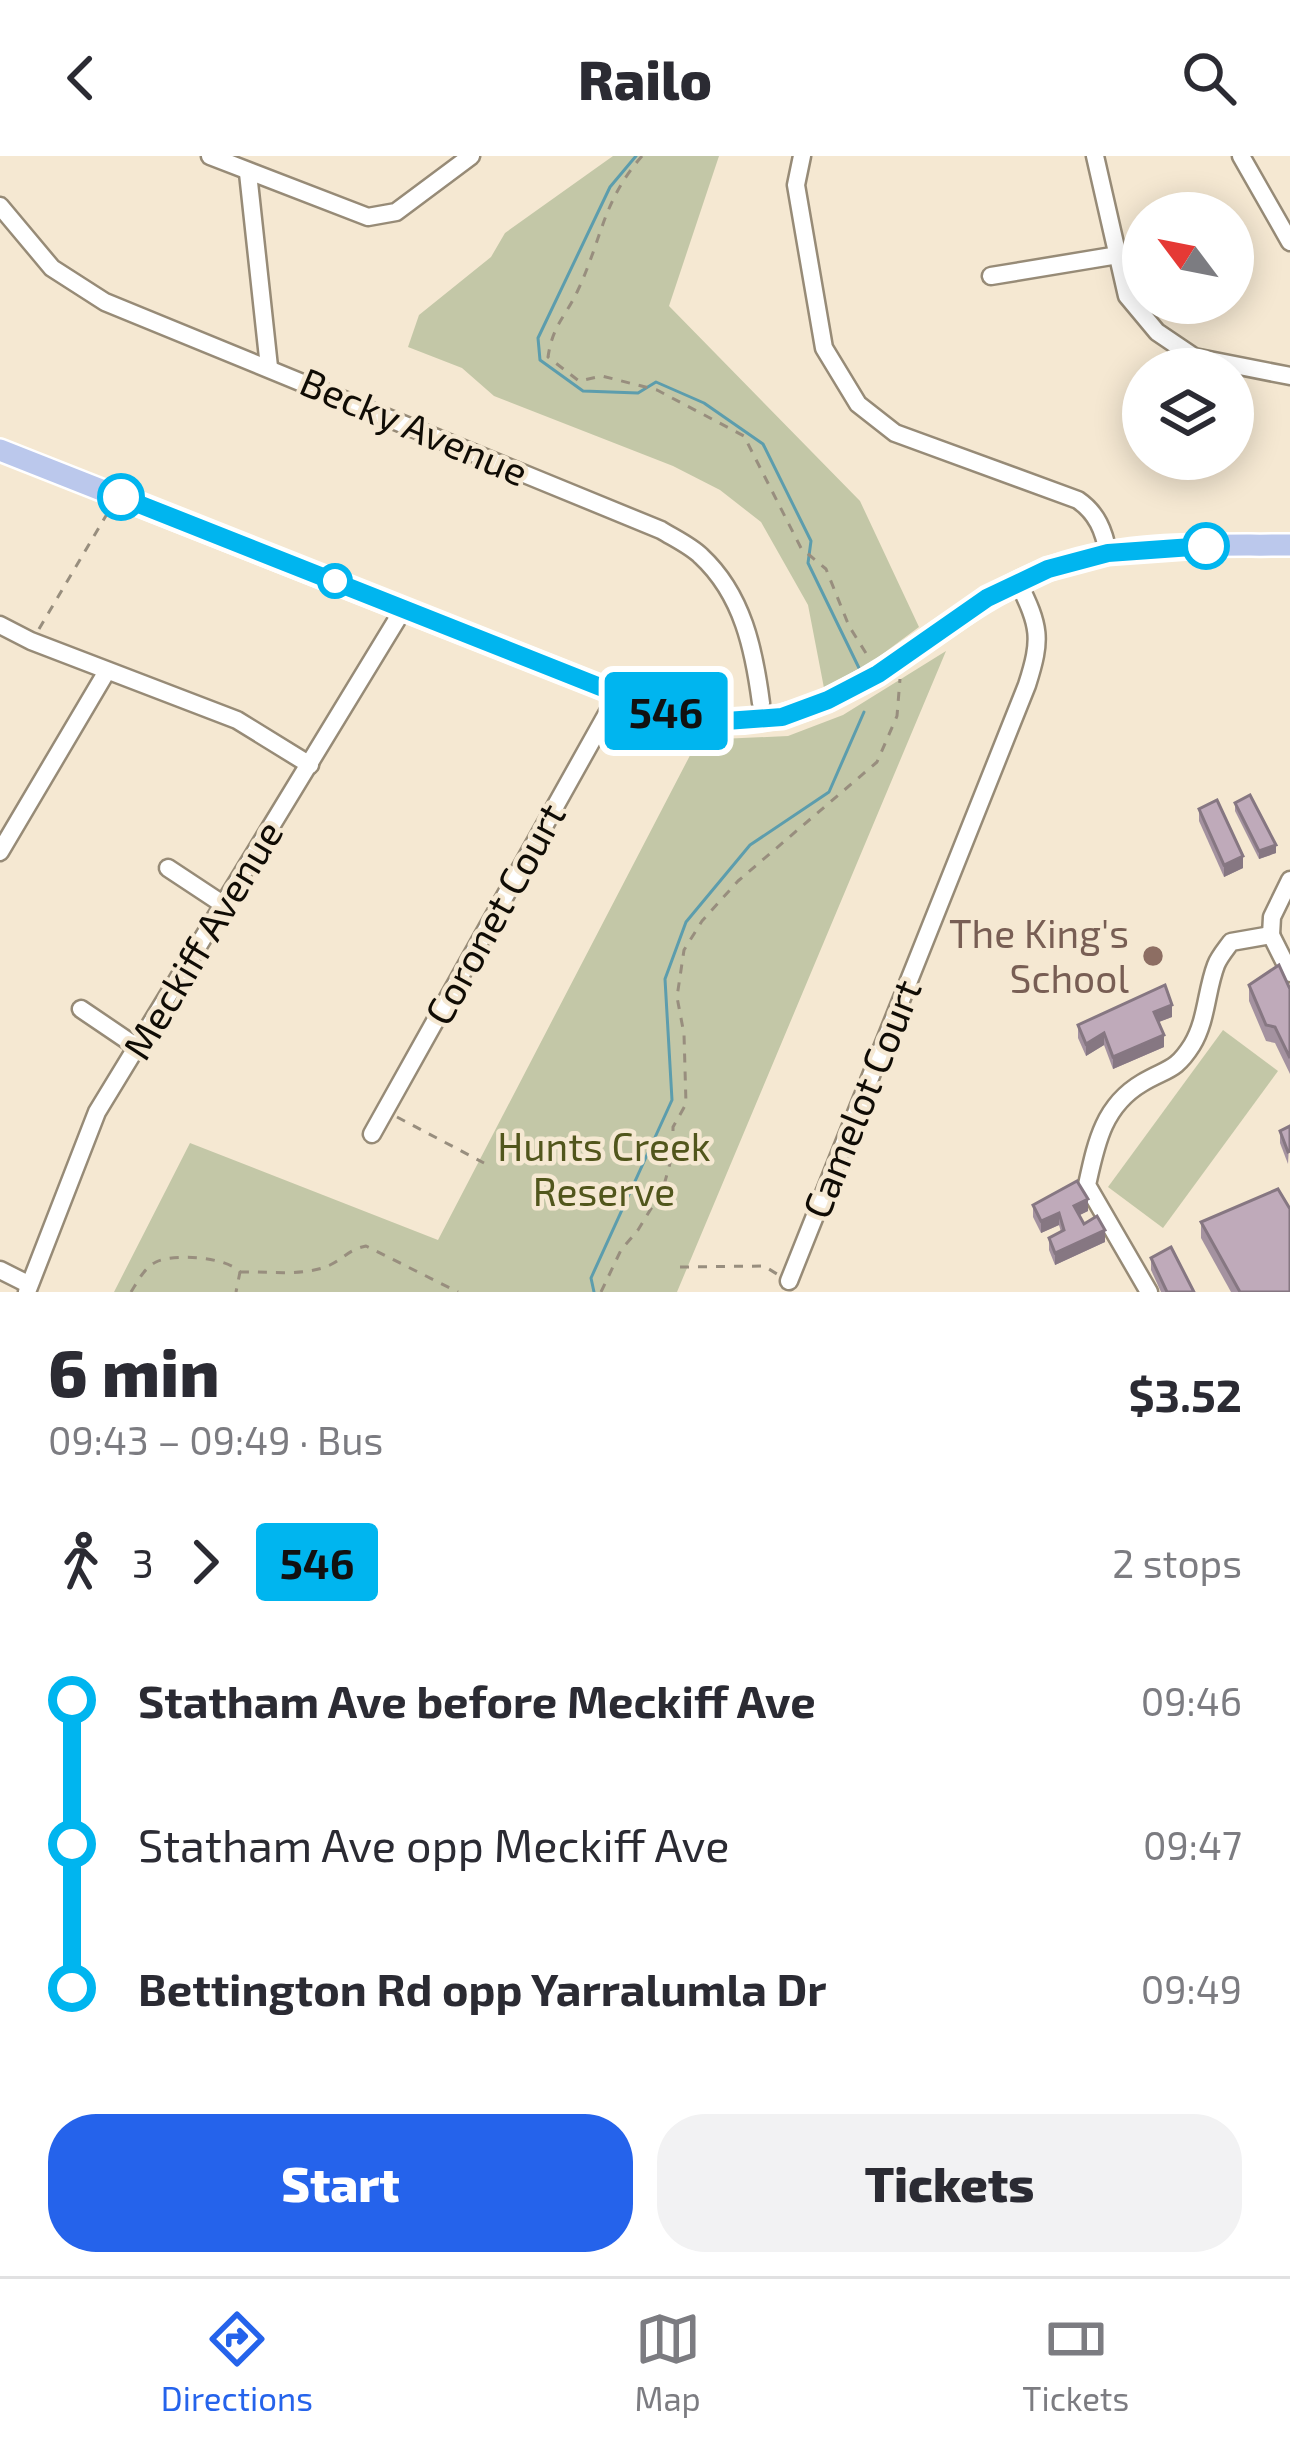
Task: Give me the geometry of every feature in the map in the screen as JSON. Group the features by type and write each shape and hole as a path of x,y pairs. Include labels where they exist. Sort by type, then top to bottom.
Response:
{"main road":[{"path":"0,450 618,694 712,722 759,721 807,710 878,674 963,613 1018,582 1078,560 1166,547 1290,545"}],"street":[{"path":"209,156 368,218 396,212 466,157"},
{"path":"802,156 796,185 824,348 858,404 895,433 1078,500 1094,514 1108,553"},
{"path":"1095,156 1127,296 1157,332 1194,357 1290,376"},
{"path":"1241,156 1290,242"},
{"path":"248,173 269,367"},
{"name":"Becky Avenue","path":"0,206 52,268 105,302 661,530 701,556 740,609 754,654 761,704"},
{"path":"991,277 1118,256"},
{"name":"Camelot Court","path":"789,1281 1027,686 1040,643 1039,630 1018,582"},
{"name":"Meckiff Avenue","path":"27,1288 97,1112 404,608"},
{"path":"0,625 237,720 310,764"},
{"path":"0,852 107,671"},
{"name":"Coronet Court","path":"371,1134 618,694"},
{"path":"168,868 224,905"},
{"path":"1290,880 1272,916 1271,935 1290,973"},
{"path":"1149,1292 1087,1185 1098,1136 1113,1106 1143,1082 1175,1069 1185,1055 1209,1003 1216,966 1231,942 1271,935"},
{"path":"81,1009 137,1047"},
{"path":"0,1270 27,1288"}],"path":[{"path":"642,156 614,192 577,292 552,331 548,358 579,381 602,376 656,390 744,436 802,548 826,569 849,626 878,674"},
{"path":"32,641 110,509"},
{"path":"601,1292 621,1250 663,1189 673,1152 673,1127 686,1105 684,1034 676,998 684,950 702,921 738,881 877,762 897,716 901,659"},
{"path":"385,1110 484,1163"},
{"path":"131,1292 152,1264 163,1259 224,1259 240,1272 311,1270 366,1246 458,1292"},
{"path":"680,1267 764,1266 789,1281"},
{"path":"236,1292 240,1272"}],"green space":[{"path":"613,156 719,156 669,306 860,501 919,627 869,664 824,688 808,605 761,522 720,490 673,466 494,396 462,368 408,347 419,315 491,257 505,233"},
{"name":"Hunts Creek Reserve","path":"946,651 677,1292 114,1292 190,1143 438,1240 698,740 788,736 843,715"},
{"path":"1223,1030 1278,1071 1163,1228 1108,1187"}],"building":[{"path":"1250,795 1276,845 1259,851 1235,803"},
{"path":"1217,800 1243,856 1224,865 1199,809"},
{"path":"1279,965 1290,989 1290,1058 1275,1027 1266,1025 1249,985"},
{"path":"1165,985 1172,1005 1154,1012 1164,1035 1113,1057 1104,1033 1086,1044 1078,1025"},
{"path":"1290,1126 1290,1151 1288,1152 1280,1131"},
{"path":"1077,1181 1088,1199 1074,1206 1084,1224 1097,1216 1105,1230 1055,1253 1049,1238 1064,1230 1059,1213 1041,1221 1033,1205"},
{"path":"1278,1189 1290,1209 1290,1292 1240,1292 1201,1222"},
{"path":"1171,1247 1194,1292 1167,1292 1151,1258"}],"waterway":[{"path":"636,156 610,187 538,338 540,360 583,391 638,393 656,382 704,403 763,444 811,541 808,563 859,668"},
{"path":"594,1292 591,1278 672,1100 665,979 686,922 750,845 829,792 864,712"}],"bus line":[{"name":"546","path":"121,497 618,694 712,722 759,721 807,710 878,674 987,598 1048,569 1108,553 1206,546"}],"place":[{"name":"The King's School","path":"1153,956"}]}
